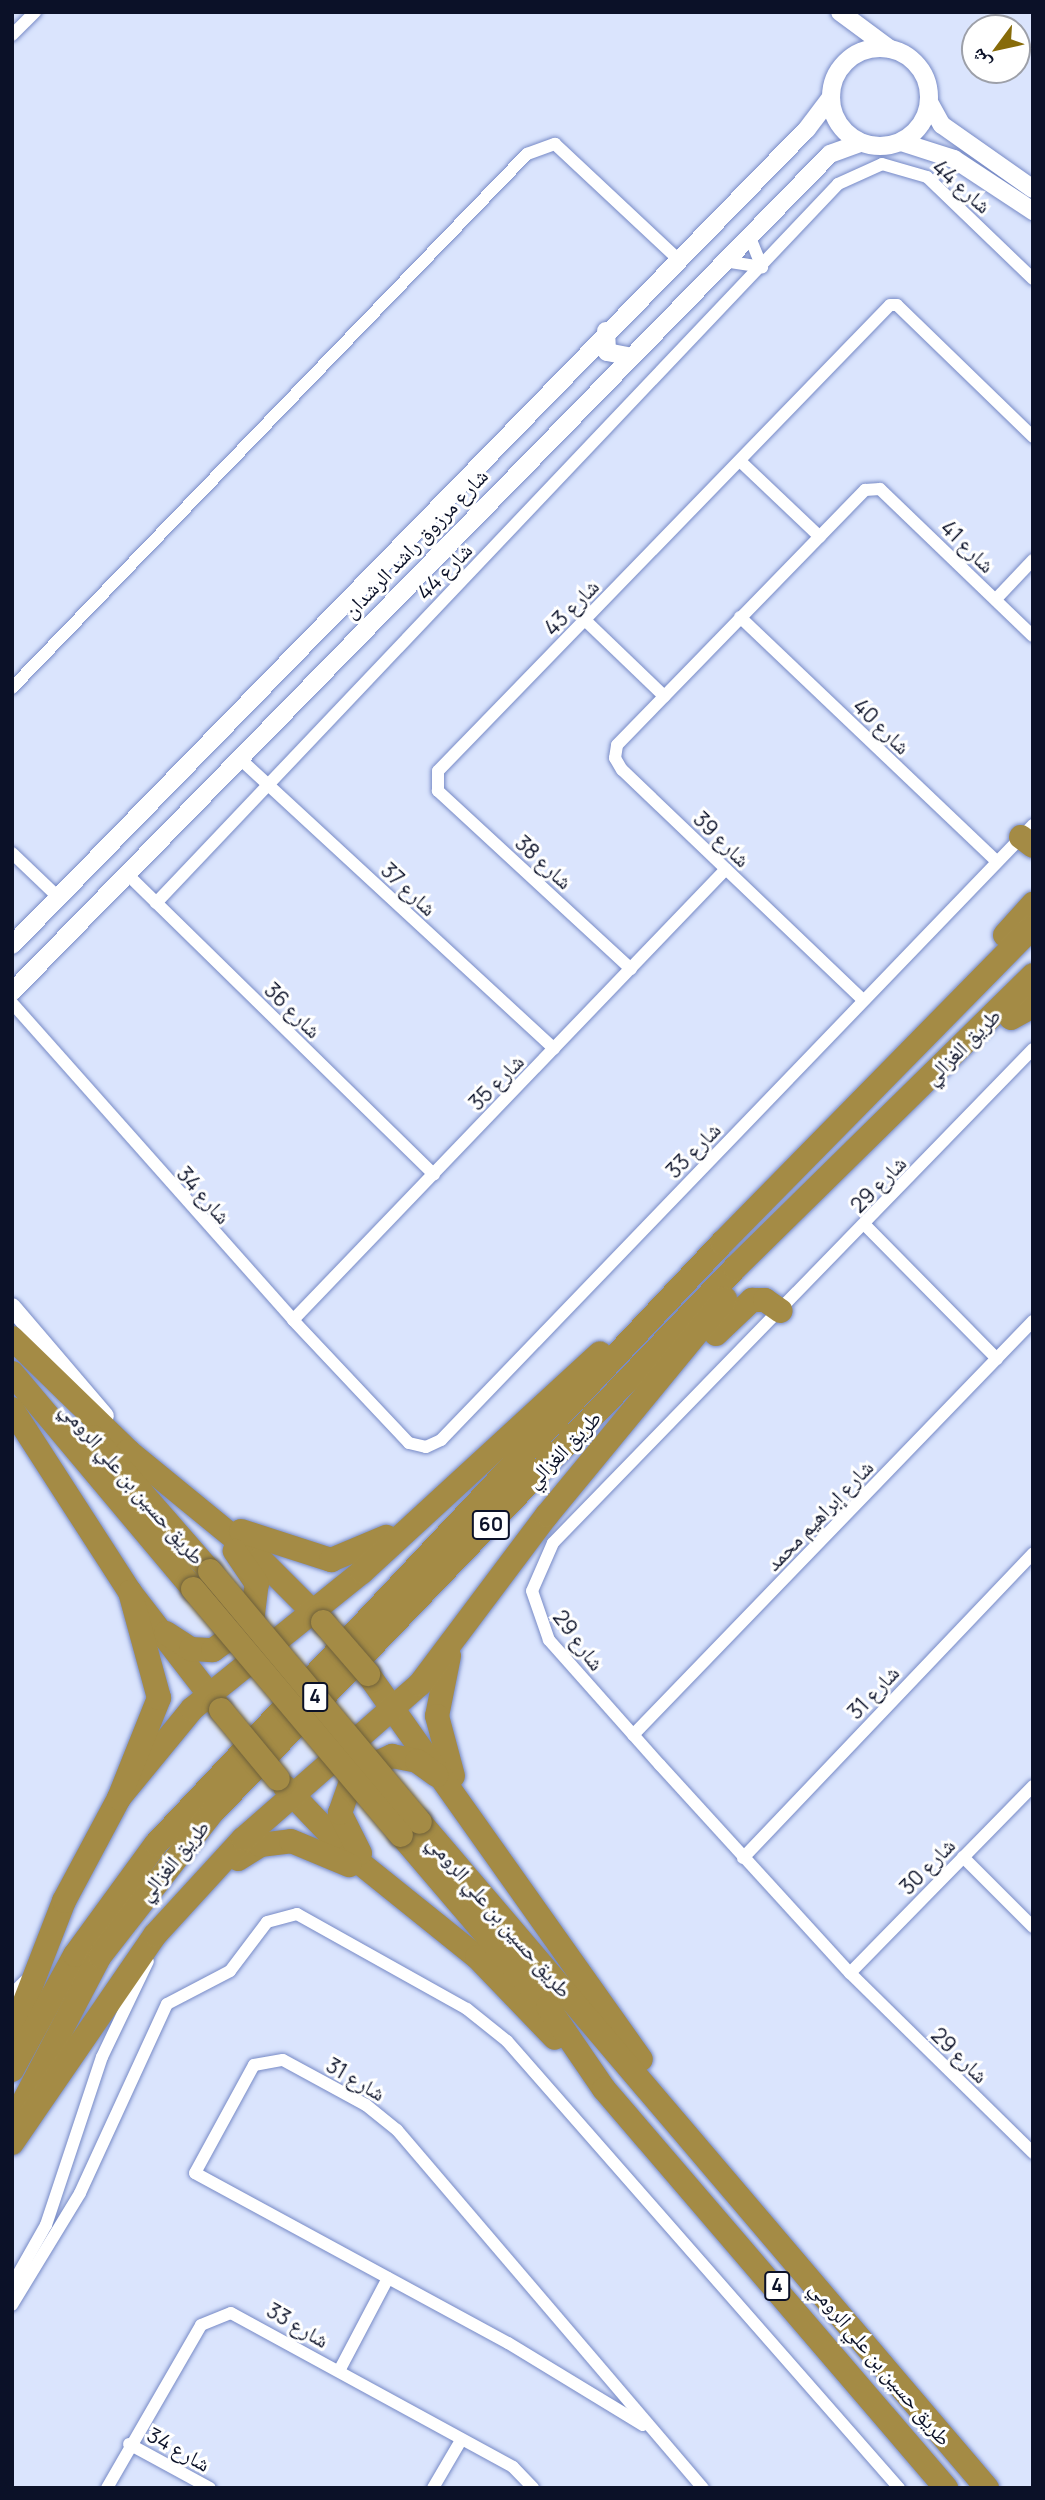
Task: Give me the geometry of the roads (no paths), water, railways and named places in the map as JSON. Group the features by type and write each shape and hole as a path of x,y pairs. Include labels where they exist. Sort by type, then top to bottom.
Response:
{"highway":[{"path":"1004,937 1033,890"},
{"path":"943,1018 1004,937 1033,904"},
{"name":"طريق الغزالي","path":"12,2070 75,1955 156,1844 722,1243 1033,927"},
{"name":"طريق الغزالي","path":"12,2124 100,1956 171,1859 735,1268 928,1082 1033,975"},
{"path":"928,1082 1033,999"},
{"path":"1011,1018 1033,1006"},
{"path":"119,1798 169,1731 215,1703 318,1617 449,1491 722,1243"},
{"path":"12,2143 155,1935 181,1906 294,1798 393,1709 453,1644 547,1515 723,1302 735,1268"},
{"path":"643,1400 746,1303 765,1300 781,1311"},
{"path":"12,1338 128,1451 230,1535 318,1617 368,1674 470,1816 698,2148"},
{"name":"طريق حسين بن علي الرومي","path":"12,1344 201,1580 411,1828 698,2148 987,2488"},
{"name":"طريق حسين بن علي الرومي","path":"12,1373 201,1580"},
{"path":"12,1409 131,1592 215,1703 294,1798 399,1893 477,1957 604,2089"},
{"path":"195,1507 281,1549 331,1560 370,1547 449,1491"},
{"path":"131,1592 177,1642 205,1651 226,1646 252,1622 259,1601 230,1535"},
{"path":"12,2035 42,1957 119,1798 159,1698 131,1592"},
{"path":"453,1644 438,1694 437,1726 470,1816"},
{"path":"399,1893 344,1829 342,1796 355,1773 376,1759 409,1758 432,1771 470,1816"},
{"name":"طريق حسين بن علي الرومي","path":"411,1828 548,2007 604,2089 946,2488"},
{"path":"181,1906 243,1854 281,1841 302,1843 399,1893"}],"street":[{"path":"12,35 35,12"},
{"path":"840,12 920,68 929,102 942,125 1033,188"},
{"path":"890,49 849,59 831,97 839,124 861,143 901,142 954,159 1033,211"},
{"name":"شارع مرزوق راشد الرشدان","path":"12,944 831,97"},
{"path":"901,142 920,126 929,102"},
{"name":"شارع مرزوق راشد الرشدان","path":"12,992 628,356 830,154 861,143"},
{"path":"12,688 527,154 555,144 677,258"},
{"name":"شارع 44","path":"156,903 838,184 882,164 927,177 1033,279"},
{"path":"724,261 762,267 750,235"},
{"name":"شارع 43","path":"435,782 438,771 890,305 897,305 1033,437"},
{"path":"606,331 607,352 628,356"},
{"path":"740,461 820,537"},
{"name":"شارع 39","path":"863,1000 615,758 617,745 740,617 873,488"},
{"name":"شارع 41","path":"873,488 1033,636"},
{"path":"996,599 1033,560"},
{"name":"شارع 40","path":"740,617 997,862"},
{"path":"585,620 664,696"},
{"path":"291,656 314,666 313,681"},
{"name":"شارع 37","path":"238,757 554,1049"},
{"name":"شارع 38","path":"435,782 438,791 631,969"},
{"name":"شارع 33","path":"374,1407 409,1443 426,1447 441,1440 997,862 1029,836"},
{"path":"12,853 58,897"},
{"name":"شارع 35","path":"293,1320 726,869"},
{"name":"شارع 36","path":"126,873 433,1175"},
{"name":"شارع 34","path":"12,1003 293,1320 374,1407"},
{"name":"شارع 29","path":"1033,1049 865,1225 553,1543 535,1573 539,1625 633,1735 850,1973 1033,2153"},
{"path":"865,1225 997,1359"},
{"path":"12,1307 73,1374 128,1451"},
{"name":"شارع إبراهيم محمد","path":"633,1735 1033,1321"},
{"name":"شارع 31","path":"743,1858 1033,1553"},
{"name":"شارع 30","path":"850,1973 1033,1786"},
{"path":"962,1857 1033,1927"},
{"path":"12,2305 80,2193 167,2004 230,1971 267,1922 297,1914 498,2032 899,2488"},
{"path":"12,2286 46,2225 102,2057 155,1935"},
{"path":"12,2002 42,1957"},
{"path":"12,1994 25,1981"},
{"name":"شارع 31","path":"643,2426 388,2277 195,2173 259,2061 283,2060 366,2105 397,2130 643,2426 703,2488"},
{"path":"339,2371 388,2277"},
{"name":"شارع 33","path":"107,2488 195,2334 220,2314 242,2316 460,2442 513,2467 533,2488"},
{"path":"433,2488 460,2442"},
{"name":"شارع 34","path":"130,2444 209,2488"}]}
